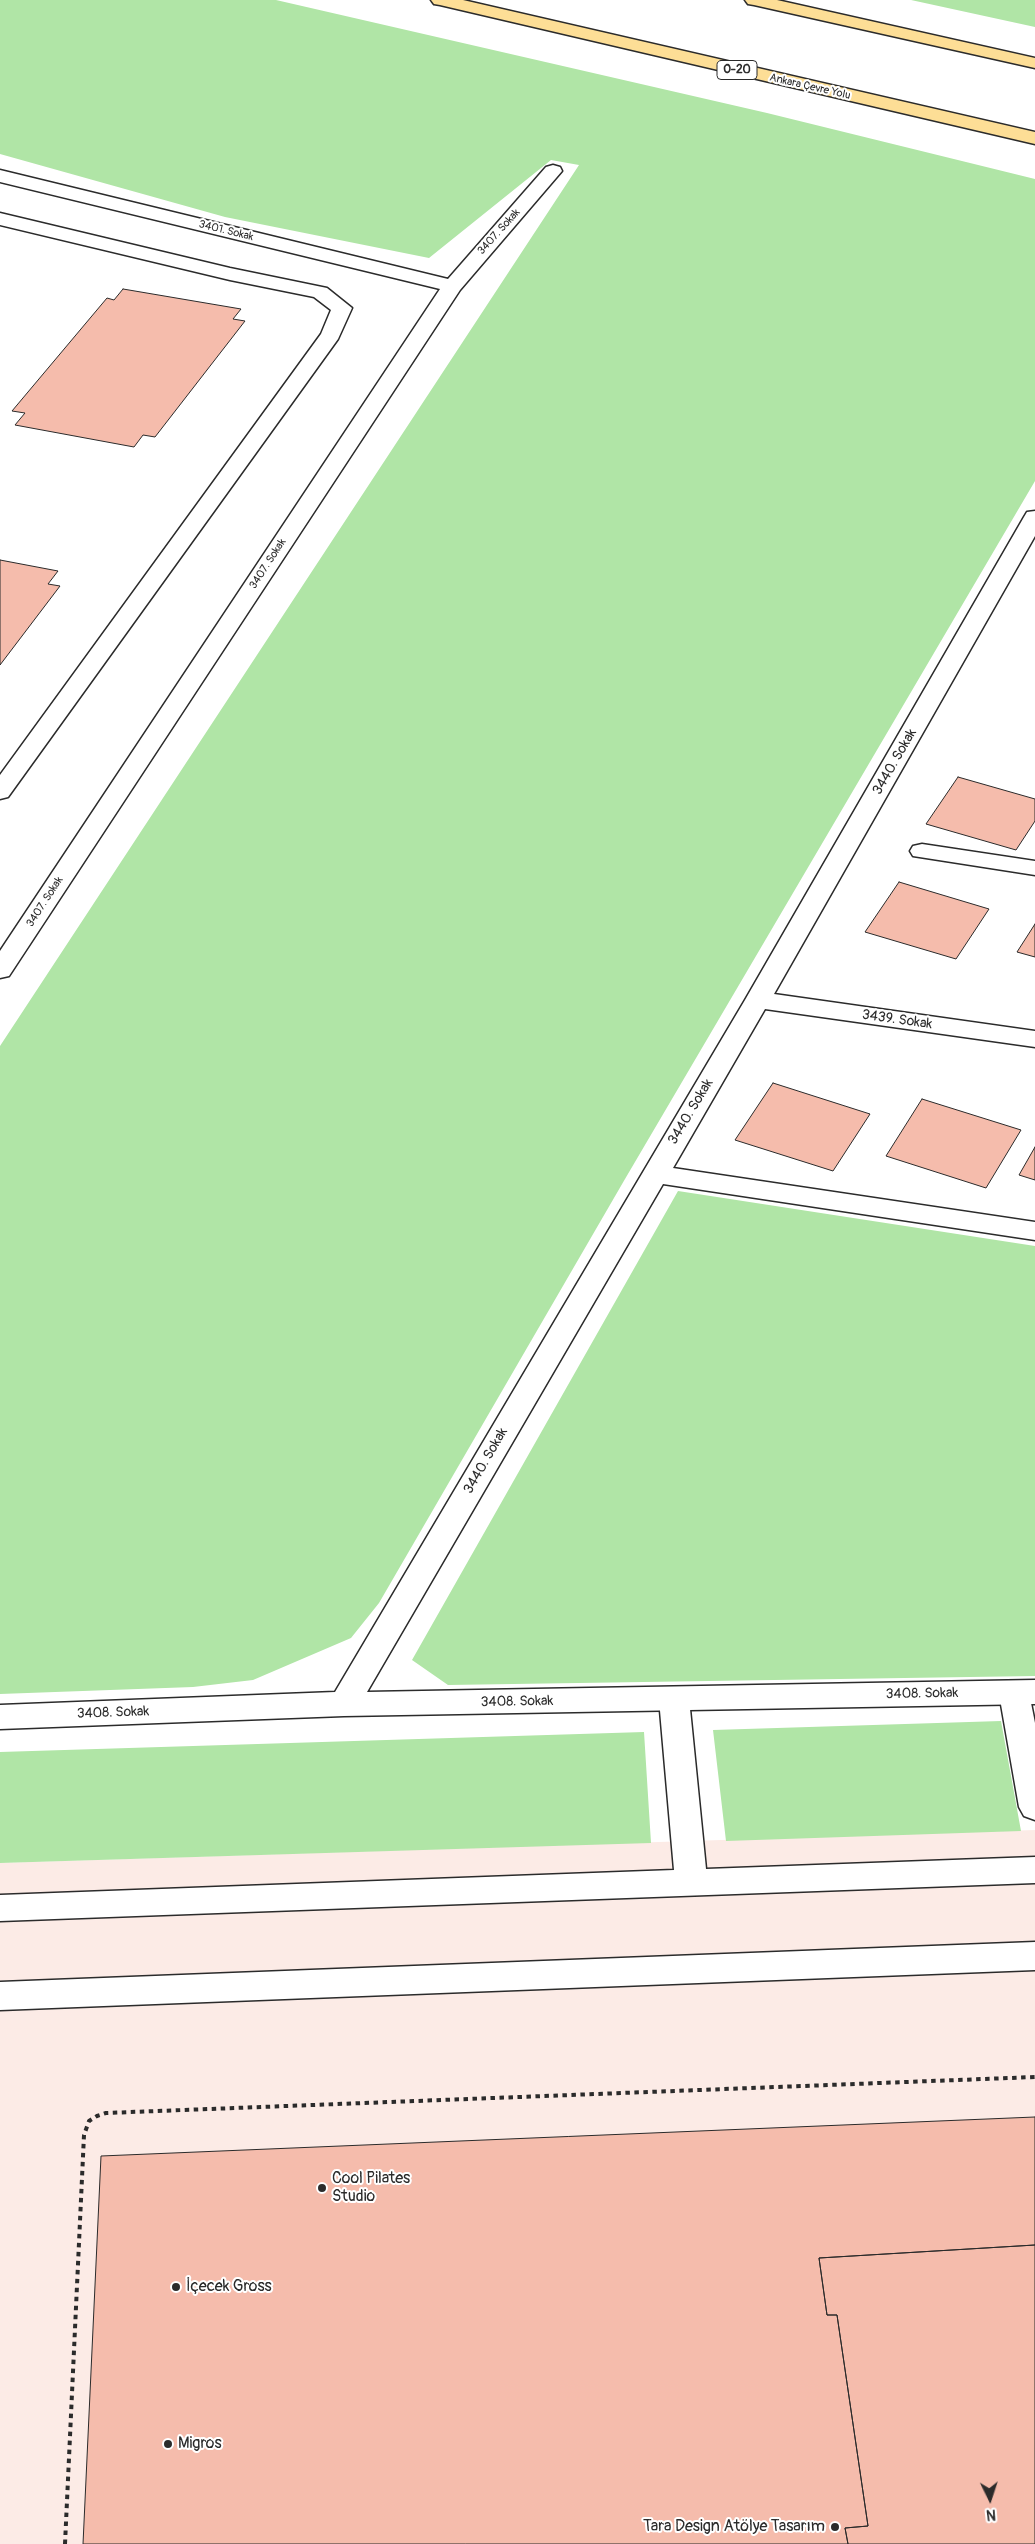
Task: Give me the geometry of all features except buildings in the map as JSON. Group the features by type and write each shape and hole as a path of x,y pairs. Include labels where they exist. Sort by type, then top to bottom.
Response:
{"highway":[{"name":"Ankara Çevre Yolu","path":"440,0 1035,138"},
{"path":"754,0 1035,63"}],"street":[{"name":"3407. Sokak","path":"0,970 452,286 553,172"},
{"name":"3401. Sokak","path":"0,176 452,286"},
{"path":"0,219 230,274 320,292 342,308 331,336 0,792"},
{"name":"3440. Sokak","path":"344,1704 758,1000 1035,517"},
{"path":"922,851 1035,868"},
{"name":"3439. Sokak","path":"758,1000 1035,1039"},
{"path":"654,1174 1035,1231"},
{"path":"1025,1692 1035,1807"},
{"name":"3408. Sokak","path":"0,1717 344,1704 1025,1692"},
{"path":"674,1699 691,1882"},
{"path":"0,1908 1035,1870"},
{"path":"0,1996 1035,1956"}],"path":[{"path":"65,2544 84,2134 89,2121 96,2116 106,2113 1035,2077"}],"shaded area":[{"path":"1035,1830 1035,2544 0,2544 0,1863"}],"green space":[{"path":"0,0 276,0 767,113 1035,179 1035,481 625,1179 379,1603 351,1638 253,1680 193,1687 0,1694 0,1046 579,165 551,160 429,258 225,217 0,154"},
{"path":"911,0 1035,0 1035,27"},
{"path":"678,1191 1035,1246 1035,1676 448,1685 412,1660"},
{"path":"1001,1721 1021,1831 726,1841 713,1730"},
{"path":"644,1732 651,1843 0,1863 0,1752"}],"place":[{"name":"Cool Pilates Studio","path":"322,2188"},
{"name":"İçecek Gross","path":"176,2287"},
{"name":"Migros","path":"168,2444"},
{"name":"Tara Design Atölye Tasarım","path":"835,2527"}]}
